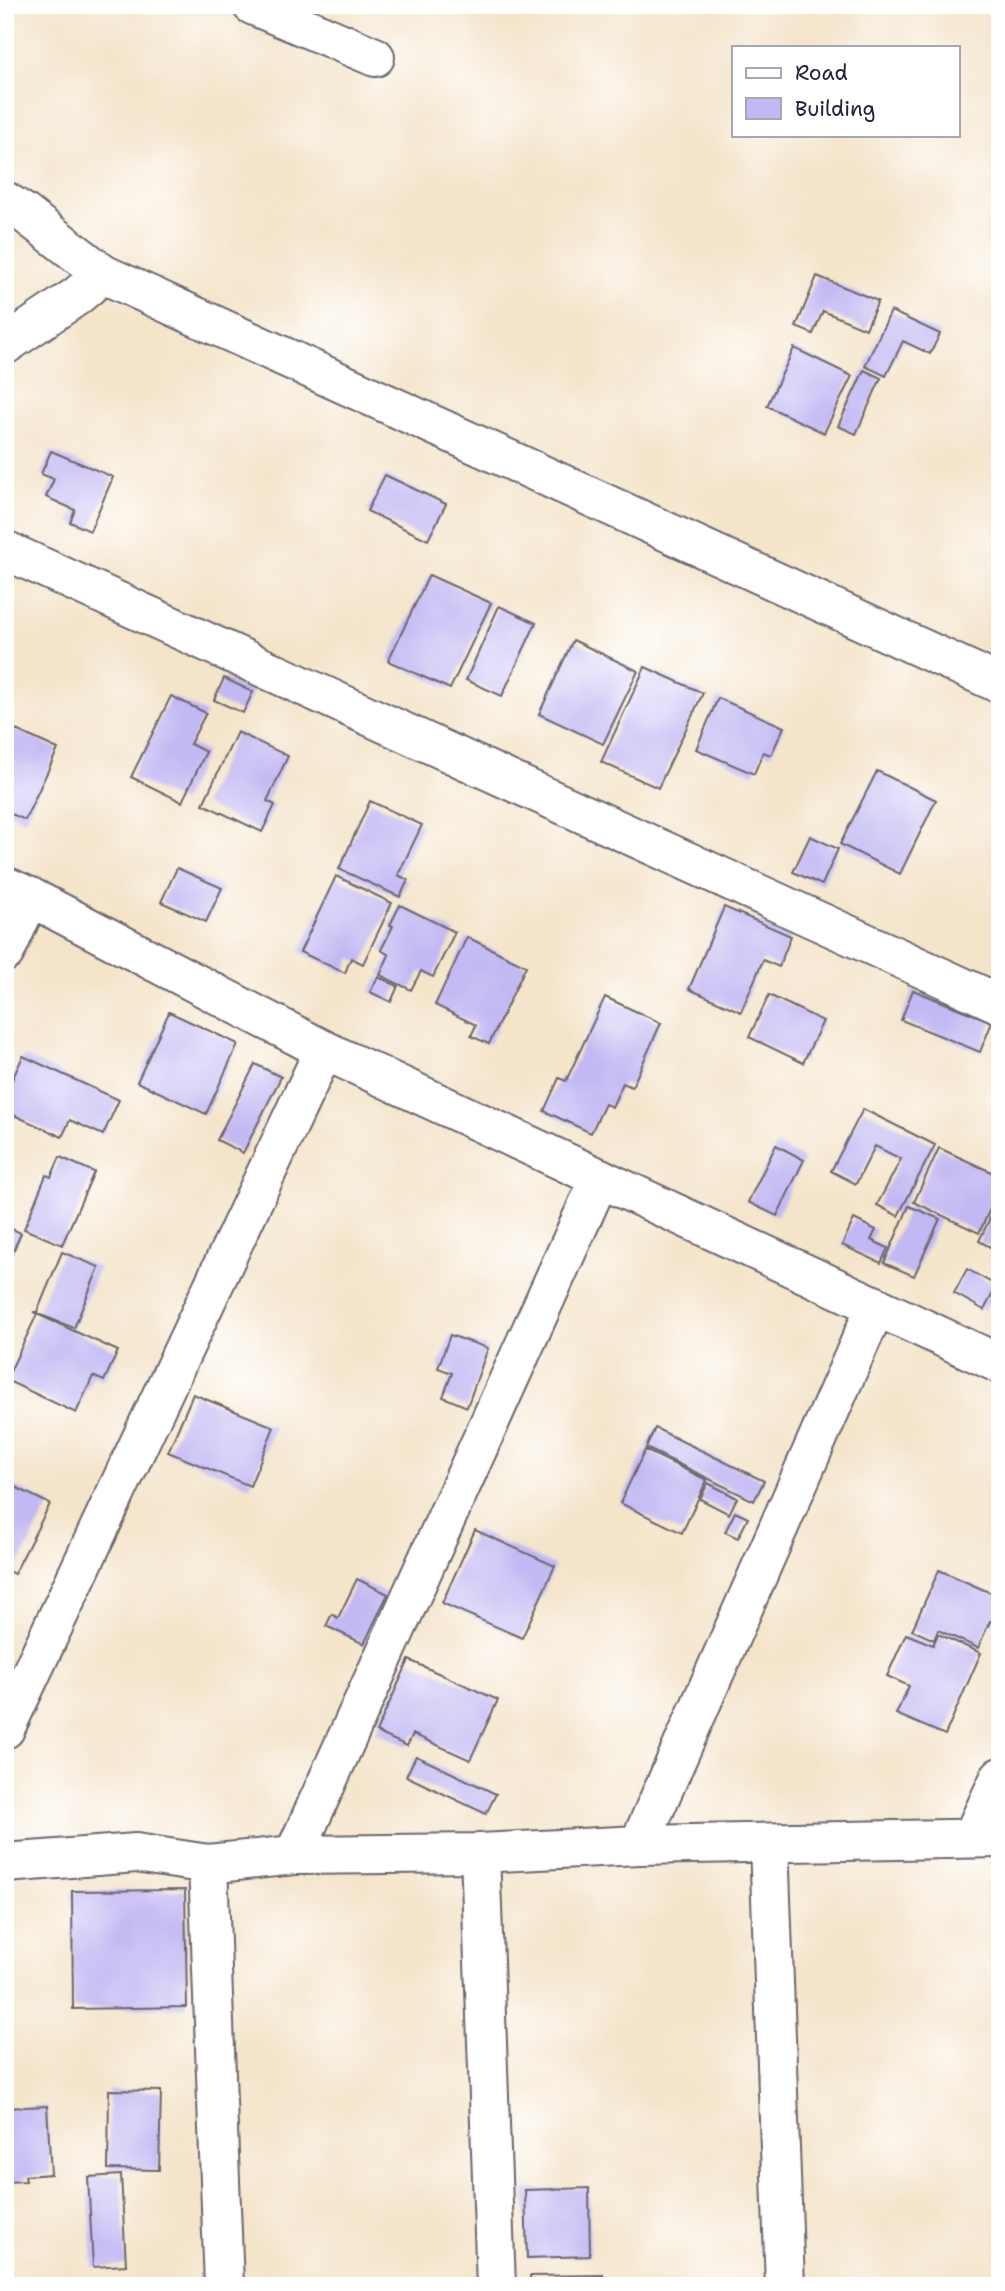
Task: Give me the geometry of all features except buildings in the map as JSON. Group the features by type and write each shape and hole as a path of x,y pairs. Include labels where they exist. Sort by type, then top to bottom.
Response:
{"street":[{"path":"252,5 375,57"},
{"path":"5,201 103,274 1000,684"},
{"path":"5,345 77,296 103,274"},
{"path":"5,550 1000,1004"},
{"path":"5,952 18,891 324,1049 1000,1364"},
{"path":"5,1730 324,1049"},
{"path":"294,1855 600,1178"},
{"path":"639,1845 876,1306"},
{"path":"5,1863 136,1853 208,1864 294,1855 480,1853 639,1845 986,1838 1000,1777"},
{"path":"769,1843 785,2286"},
{"path":"480,1853 496,2286"},
{"path":"208,1864 225,2286"}]}
